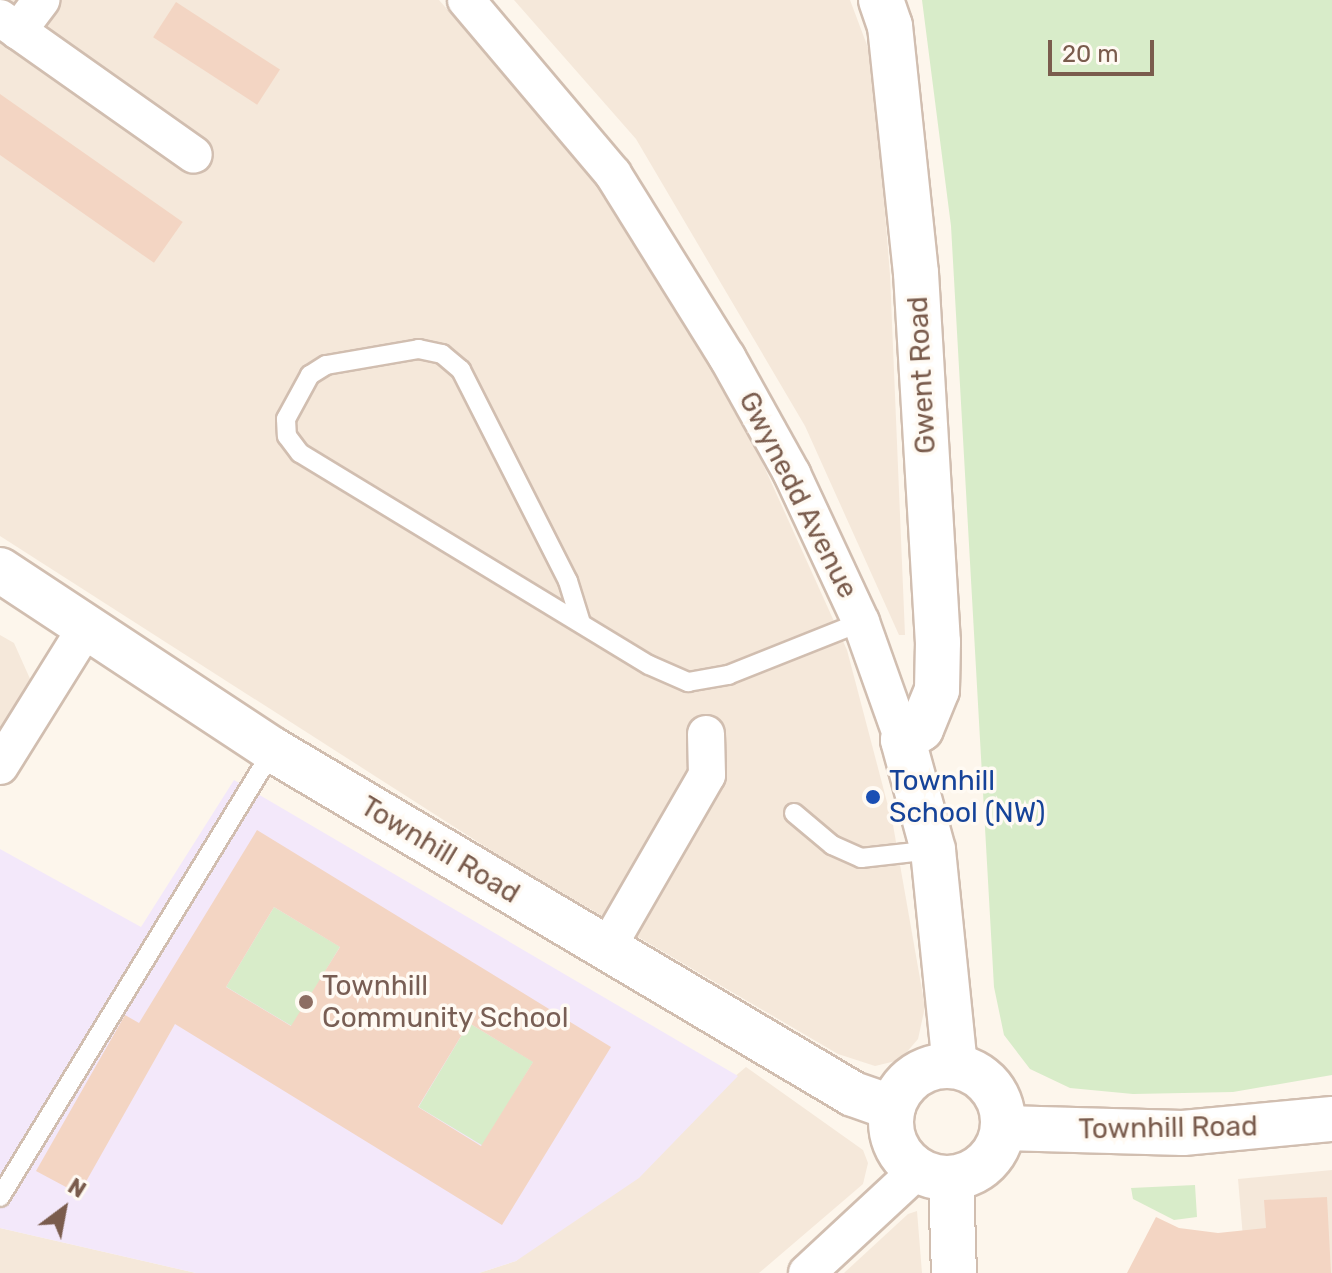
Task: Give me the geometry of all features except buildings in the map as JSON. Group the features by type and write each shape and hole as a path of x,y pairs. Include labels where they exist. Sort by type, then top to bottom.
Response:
{"street":[{"path":"41,0 9,25 194,155"},
{"name":"Gwynedd Avenue","path":"466,0 613,174 785,461 861,622 903,740 933,850 955,1066"},
{"name":"Gwent Road","path":"881,0 890,26 916,273 938,642 937,690 921,729 903,740"},
{"name":"Townhill Road","path":"0,570 273,750 853,1094 893,1108"},
{"path":"0,766 86,628"},
{"path":"606,950 707,775 706,734"},
{"path":"807,1273 934,1174 985,1165 1004,1128 1002,1107 992,1087 955,1066 916,1076 893,1108 895,1142 934,1174 954,1273"},
{"name":"Townhill Road","path":"1004,1128 1183,1133 1332,1119"}],"lane":[{"path":"581,623 568,581 461,370 442,354 419,349 326,365 310,375 286,419 287,436 300,453 649,665 688,682 728,675 861,622"},
{"path":"0,1197 273,750"},
{"path":"794,813 832,845 861,858 933,850"}],"shaded area":[{"path":"0,0 439,0 601,183 748,431 847,650 893,825 925,1007 918,1039 900,1060 875,1066 838,1054 503,858 0,536"},
{"path":"514,0 850,0 873,61 890,275 905,635 899,635 805,426 636,139"},
{"path":"0,635 14,643 31,681 0,730"},
{"name":"Townhill Community School","path":"234,780 738,1076 639,1178 516,1261 479,1273 196,1273 0,1228 0,849 141,927"},
{"path":"746,1067 863,1150 868,1163 863,1184 759,1273 479,1273 516,1261"},
{"path":"1332,1170 1332,1273 1246,1273 1238,1179"},
{"path":"917,1211 922,1273 844,1273 908,1214"},
{"path":"0,1228 196,1273 0,1273"}],"green space":[{"path":"922,0 1332,0 1332,1075 1233,1092 1133,1094 1070,1088 1030,1069 1004,1035 994,987 951,226"},
{"path":"274,907 340,947 292,1026 226,987"},
{"path":"469,1023 533,1062 483,1146 419,1107"},
{"path":"1195,1185 1197,1217 1174,1220 1133,1199 1131,1188"}],"place":[{"name":"Townhill School (NW)","path":"873,797"},
{"name":"Townhill Community School","path":"306,1002"}]}
